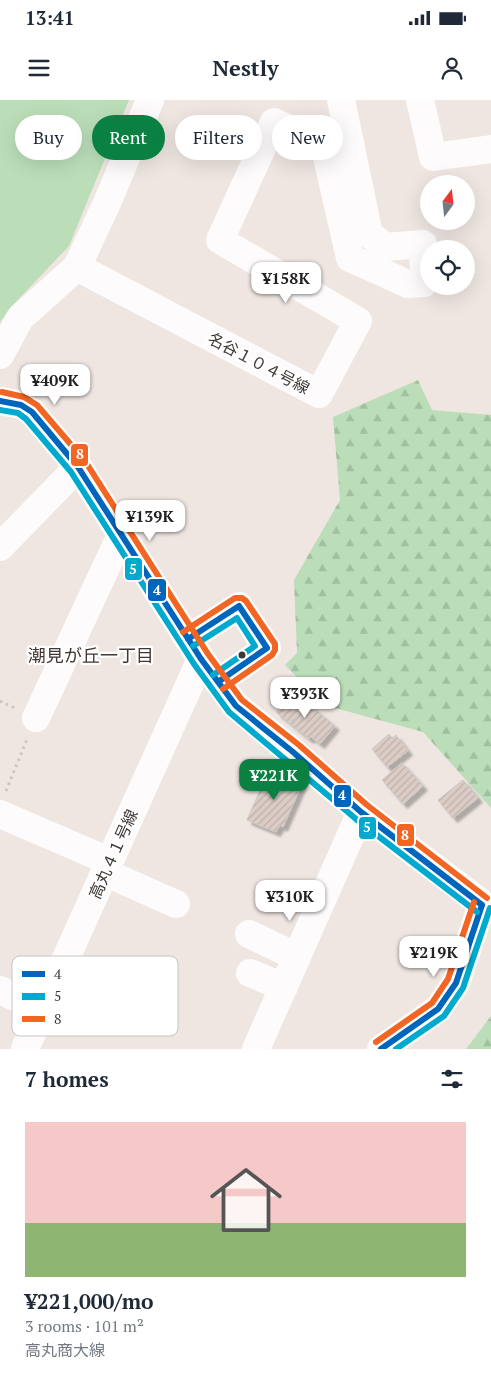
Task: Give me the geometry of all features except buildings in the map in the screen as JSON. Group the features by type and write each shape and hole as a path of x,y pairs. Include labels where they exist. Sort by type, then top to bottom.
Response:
{"street":[{"path":"0,355 20,318 77,267 107,203 150,100"},
{"name":"名谷１０４号線","path":"77,267 319,394 358,322 220,240 274,122 324,144 350,258 408,284 424,283 423,244 385,247 369,234 341,100"},
{"path":"420,100 433,157 491,149"},
{"path":"0,402 21,404 32,412 78,467 194,649 236,706 362,812 487,908 456,983 438,1009 380,1049"},
{"path":"0,547 78,467"},
{"path":"36,718 121,536"},
{"path":"194,649 238,606 267,648 218,682"},
{"name":"高丸４１号線","path":"67,956 107,867 194,649"},
{"path":"2,805 107,867 176,904"},
{"path":"256,1049 362,812"},
{"path":"249,934 297,957"},
{"path":"250,973 284,987"},
{"path":"0,990 12,996"},
{"name":"高丸４１号線","path":"25,1049 31,1036"}],"path":[{"path":"2,805 36,718"}],"green space":[{"path":"0,100 129,100 123,115 92,115 92,160 104,160 69,246 11,307 0,322"},
{"path":"418,380 432,410 491,415 491,808 423,732 324,705 285,665 297,653 294,580 340,500 333,417"},
{"path":"491,1016 491,1049 466,1049"}],"transit line":[{"name":"8","path":"2,392 24,397 37,405 85,461 208,654 242,700 299,745 367,805 487,898"},
{"name":"4","path":"0,401 21,405 32,412 78,467 201,659 236,706 293,752 361,812 482,905"},
{"name":"5","path":"0,410 18,413 26,419 71,472 194,664 229,712 356,819 477,912"},
{"name":"8","path":"183,632 235,598 242,598 246,601 275,644 275,650 272,655 223,689"},
{"name":"4","path":"188,639 239,606 267,648 218,682"},
{"name":"5","path":"193,646 237,618 255,646 213,675"},
{"name":"8","path":"376,1042 432,1003 448,979 474,902"},
{"name":"4","path":"381,1049 438,1009 456,983 482,905"},
{"name":"5","path":"396,1049 444,1016 463,988 490,908"}],"district":[{"name":"潮見が丘一丁目","path":"91,655"}]}
